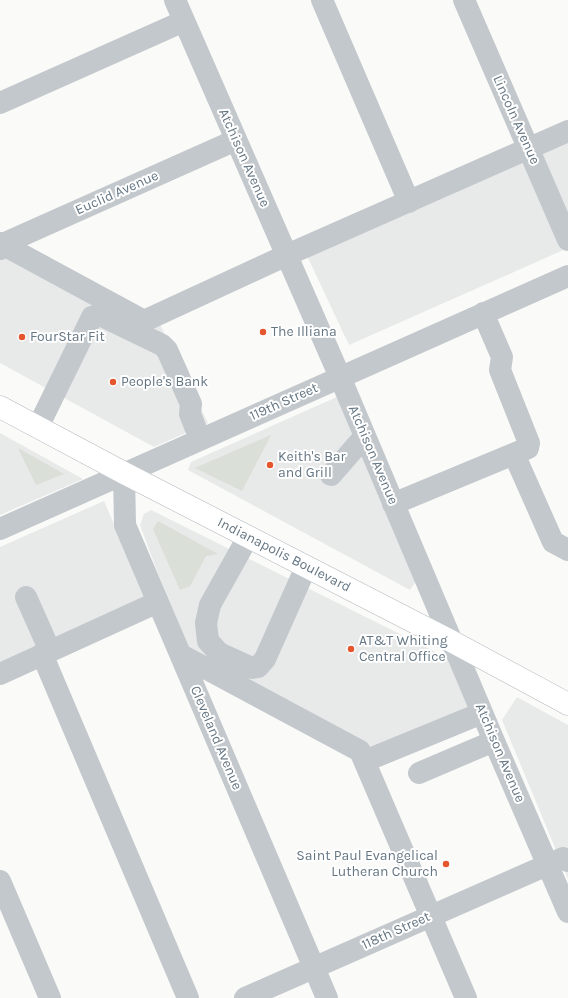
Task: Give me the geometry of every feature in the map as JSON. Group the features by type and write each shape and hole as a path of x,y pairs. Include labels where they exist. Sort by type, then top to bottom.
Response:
{"main road":[{"name":"Indianapolis Boulevard","path":"0,407 124,473 451,641 568,704"}],"street":[{"name":"Atchison Avenue","path":"175,0 340,377 494,741 553,859 568,912"},
{"path":"322,0 409,202"},
{"name":"Lincoln Avenue","path":"464,0 568,240"},
{"path":"0,103 184,20"},
{"path":"1,245 144,321 287,255 568,131"},
{"name":"Euclid Avenue","path":"1,245 236,140"},
{"name":"119th Street","path":"0,529 568,276"},
{"path":"393,504 528,448 530,443 500,370 502,357 483,313"},
{"path":"38,427 92,317 100,314 162,345 167,350 191,404 190,414 200,439"},
{"path":"331,475 365,436"},
{"path":"514,454 553,542 568,550"},
{"name":"Cleveland Avenue","path":"124,473 125,525 327,998"},
{"path":"248,537 210,605 206,623 208,641 219,653 252,668 258,667 265,659 306,567"},
{"path":"26,597 46,653 188,998"},
{"path":"0,674 158,602"},
{"path":"180,654 208,641"},
{"path":"180,654 360,750 466,998"},
{"path":"365,761 482,713"},
{"path":"419,773 494,741"},
{"name":"118th Street","path":"245,998 431,916 553,859 568,843"},
{"path":"0,881 50,998"}],"shaded area":[{"path":"568,125 568,248 349,345 302,245"},
{"path":"0,239 145,316 154,312 208,423 154,447 0,363"},
{"path":"339,396 418,578 410,590 188,470 191,462"},
{"path":"0,433 83,479 0,515"},
{"path":"271,435 242,491 195,468"},
{"path":"18,448 64,474 36,485"},
{"path":"104,501 152,612 0,680 0,547"},
{"path":"151,510 448,658 474,717 360,750 195,663 157,571 140,525 144,514"},
{"path":"158,521 218,554 206,556 190,586 180,590 153,529"},
{"path":"517,697 568,725 568,879 502,720"}],"place":[{"name":"The Illiana","path":"263,332"},
{"name":"FourStar Fit","path":"22,337"},
{"name":"People's Bank","path":"113,382"},
{"name":"Keith's Bar and Grill","path":"270,465"},
{"name":"AT&T Whiting Central Office","path":"351,649"},
{"name":"Saint Paul Evangelical Lutheran Church","path":"446,864"}]}
